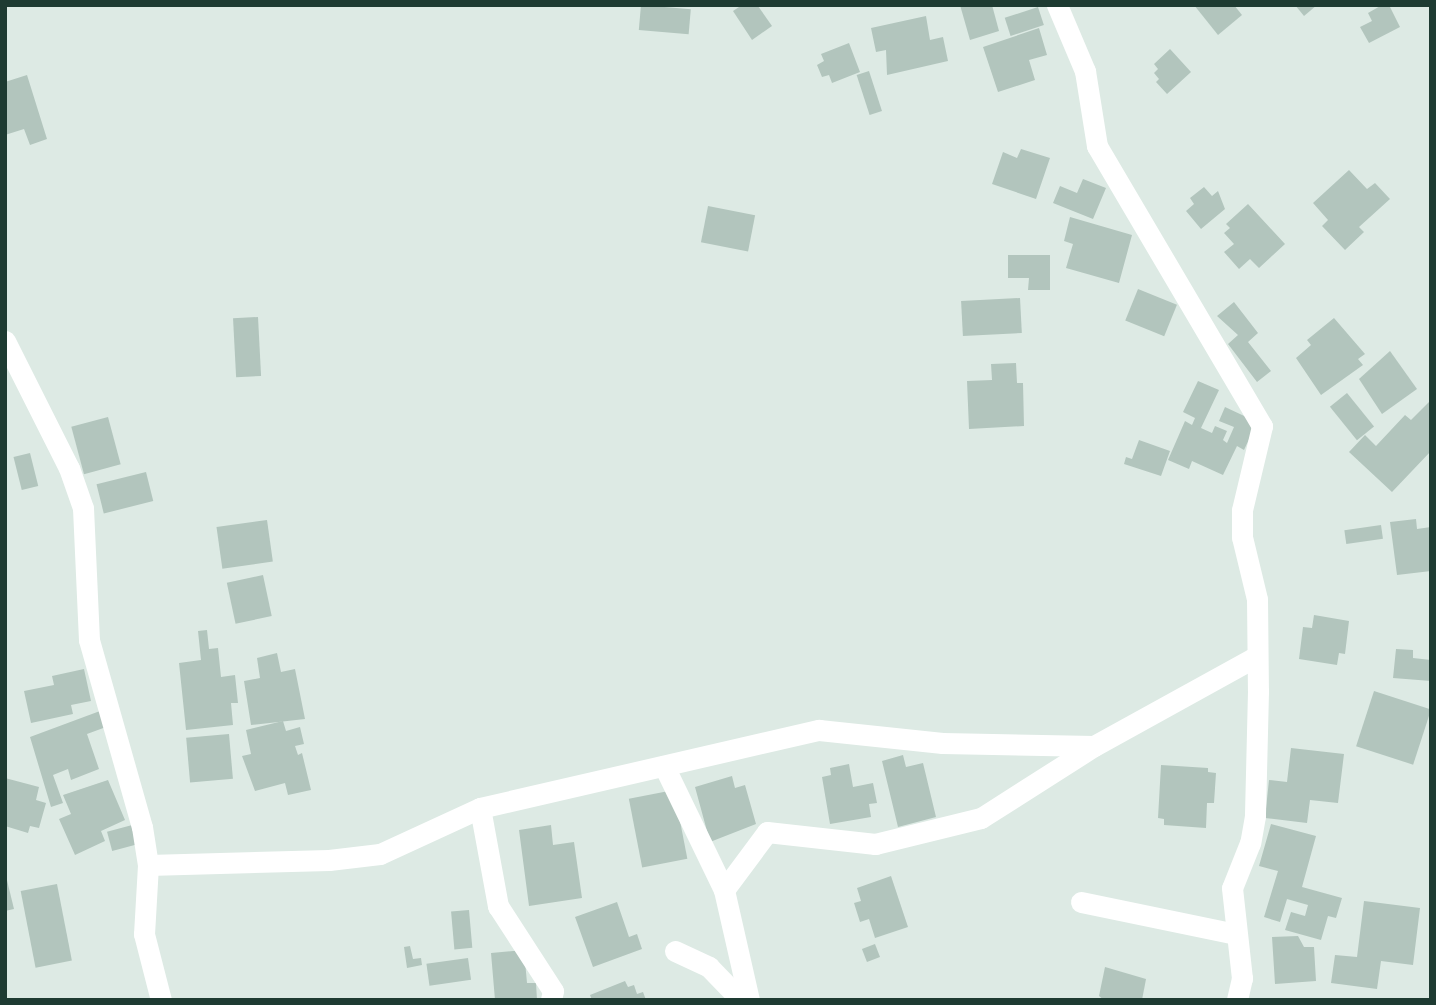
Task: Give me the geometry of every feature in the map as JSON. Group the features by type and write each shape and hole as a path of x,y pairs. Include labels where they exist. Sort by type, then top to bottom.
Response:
{"street":[{"path":"1057,5 1085,71 1097,146 1262,426 1242,510 1242,537 1257,599 1257,656 1255,816 1250,843 1232,888 1242,978 1237,1000"},
{"path":"5,341 69,468 83,508 89,640 132,782 148,865 144,934 161,1000"},
{"path":"724,890 767,832 875,844 981,818 1094,746 1257,656"},
{"path":"148,865 329,860 380,854 481,808 818,730 942,743 1094,746"},
{"path":"664,766 724,890 749,1000"},
{"path":"481,808 498,906 553,991 551,1000"},
{"path":"1081,902 1236,934"},
{"path":"676,951 709,967 741,1000"}],"building":[{"path":"641,5 691,9 689,34 639,30"},
{"path":"742,5 758,6 772,26 752,40 733,11"},
{"path":"960,5 992,5 999,31 970,40"},
{"path":"1194,5 1234,5 1242,15 1218,35"},
{"path":"1295,5 1317,5 1304,16"},
{"path":"1382,5 1389,5 1400,27 1369,43 1360,27 1372,21 1368,13"},
{"path":"1038,7 1044,25 1011,36 1005,18"},
{"path":"926,16 930,40 943,37 948,61 887,75 886,50 876,52 871,28"},
{"path":"1039,28 1047,55 1029,60 1035,80 998,92 983,47"},
{"path":"849,43 860,72 832,83 829,75 822,77 817,65 824,61 821,54"},
{"path":"1170,49 1191,72 1167,94 1156,82 1159,79 1154,73 1158,69 1154,64"},
{"path":"869,71 882,111 870,115 857,75"},
{"path":"27,75 47,139 30,145 24,129 5,135 5,82"},
{"path":"1021,149 1050,158 1036,199 992,184 1003,152 1017,158"},
{"path":"1349,170 1367,189 1375,183 1390,199 1359,227 1364,232 1345,250 1322,226 1328,220 1313,203"},
{"path":"1083,179 1106,188 1093,219 1053,203 1060,186 1077,193"},
{"path":"1204,187 1212,196 1218,191 1225,209 1201,229 1186,211 1194,204 1190,198"},
{"path":"1248,204 1285,244 1259,268 1250,259 1239,269 1224,252 1234,244 1224,233 1230,228 1226,224"},
{"path":"708,206 755,215 748,251 701,242"},
{"path":"1070,217 1132,235 1119,283 1066,268 1073,244 1064,241"},
{"path":"1008,255 1050,255 1050,290 1028,290 1029,278 1008,278"},
{"path":"1138,289 1177,305 1164,336 1125,321"},
{"path":"1020,298 1022,333 963,336 961,301"},
{"path":"1234,302 1258,333 1248,342 1271,371 1257,382 1228,344 1238,335 1217,316"},
{"path":"258,317 261,376 236,377 233,318"},
{"path":"1334,318 1365,354 1358,359 1363,365 1321,395 1296,358 1311,345 1307,340"},
{"path":"1390,351 1417,389 1382,414 1359,379"},
{"path":"1016,363 1017,383 1023,383 1024,426 969,429 967,381 992,380 991,364"},
{"path":"1198,381 1219,390 1201,428 1212,433 1215,426 1227,431 1223,440 1227,443 1234,427 1219,421 1225,407 1257,422 1244,450 1237,446 1223,475 1192,461 1189,469 1168,460 1185,421 1192,425 1195,418 1183,412"},
{"path":"1347,393 1374,426 1357,440 1330,407"},
{"path":"1431,400 1431,451 1392,492 1349,452 1365,435 1376,446 1405,415 1411,420"},
{"path":"108,417 121,464 84,474 71,427"},
{"path":"1139,440 1170,451 1161,476 1124,464 1126,457 1132,459"},
{"path":"30,453 38,486 22,490 14,457"},
{"path":"146,472 153,501 104,513 97,484"},
{"path":"1416,519 1417,529 1431,527 1431,571 1397,575 1390,522"},
{"path":"267,520 273,562 222,569 216,527"},
{"path":"1381,525 1383,539 1346,544 1344,530"},
{"path":"263,575 272,616 236,624 227,583"},
{"path":"1314,615 1349,621 1345,654 1339,653 1337,665 1299,659 1303,627 1312,628"},
{"path":"207,630 209,649 218,648 221,677 235,675 238,703 231,703 233,725 186,730 179,663 201,660 198,631"},
{"path":"1396,649 1413,650 1413,658 1431,660 1431,681 1393,678"},
{"path":"277,653 281,672 295,669 305,719 251,725 244,681 260,678 257,658"},
{"path":"84,669 91,701 71,705 73,714 31,723 24,691 54,685 52,676"},
{"path":"1374,691 1431,710 1413,765 1356,746"},
{"path":"100,711 106,727 87,734 99,769 71,780 68,769 53,775 63,803 51,807 30,737"},
{"path":"283,721 286,731 300,727 304,744 295,746 298,755 302,753 311,790 288,795 285,783 255,791 242,756 251,754 246,730"},
{"path":"229,734 233,779 190,783 186,738"},
{"path":"1291,748 1344,754 1338,803 1310,800 1307,823 1265,818 1269,780 1287,782"},
{"path":"903,755 906,767 923,763 936,817 898,827 882,761"},
{"path":"849,764 853,787 873,783 877,803 869,804 871,817 830,824 822,777 831,775 830,768"},
{"path":"1161,765 1208,768 1208,772 1216,773 1214,803 1207,803 1206,828 1164,825 1164,819 1158,818"},
{"path":"732,776 735,788 745,785 756,824 710,842 695,787"},
{"path":"5,778 39,787 36,800 46,803 39,828 30,826 28,833 5,826"},
{"path":"108,780 125,820 101,831 105,841 75,855 59,819 71,814 63,795"},
{"path":"674,790 687,859 642,867 629,799"},
{"path":"136,824 141,843 112,851 107,832"},
{"path":"1271,824 1316,836 1302,887 1342,898 1336,918 1328,916 1321,940 1285,930 1291,912 1305,916 1308,905 1287,899 1280,922 1264,917 1278,871 1259,866"},
{"path":"551,825 553,845 574,842 582,898 529,906 519,830"},
{"path":"5,872 14,909 5,911"},
{"path":"891,876 908,927 875,938 869,919 860,922 854,903 861,901 857,888"},
{"path":"57,884 72,961 36,968 21,891"},
{"path":"1364,901 1420,908 1413,965 1381,961 1377,989 1331,983 1335,955 1357,957"},
{"path":"617,902 629,937 637,934 642,949 593,967 575,917"},
{"path":"469,910 472,948 454,949 451,912"},
{"path":"1298,936 1304,947 1314,947 1316,981 1275,984 1272,937"},
{"path":"875,944 880,957 867,962 862,949"},
{"path":"410,946 413,959 421,958 422,965 407,968 404,947"},
{"path":"524,950 527,983 536,983 537,1000 495,1000 491,953"},
{"path":"468,958 471,980 429,986 426,964"},
{"path":"1105,967 1146,979 1142,1000 1104,1000 1099,996"},
{"path":"625,981 628,987 634,985 637,994 643,992 646,1000 592,1000 590,995"}]}
